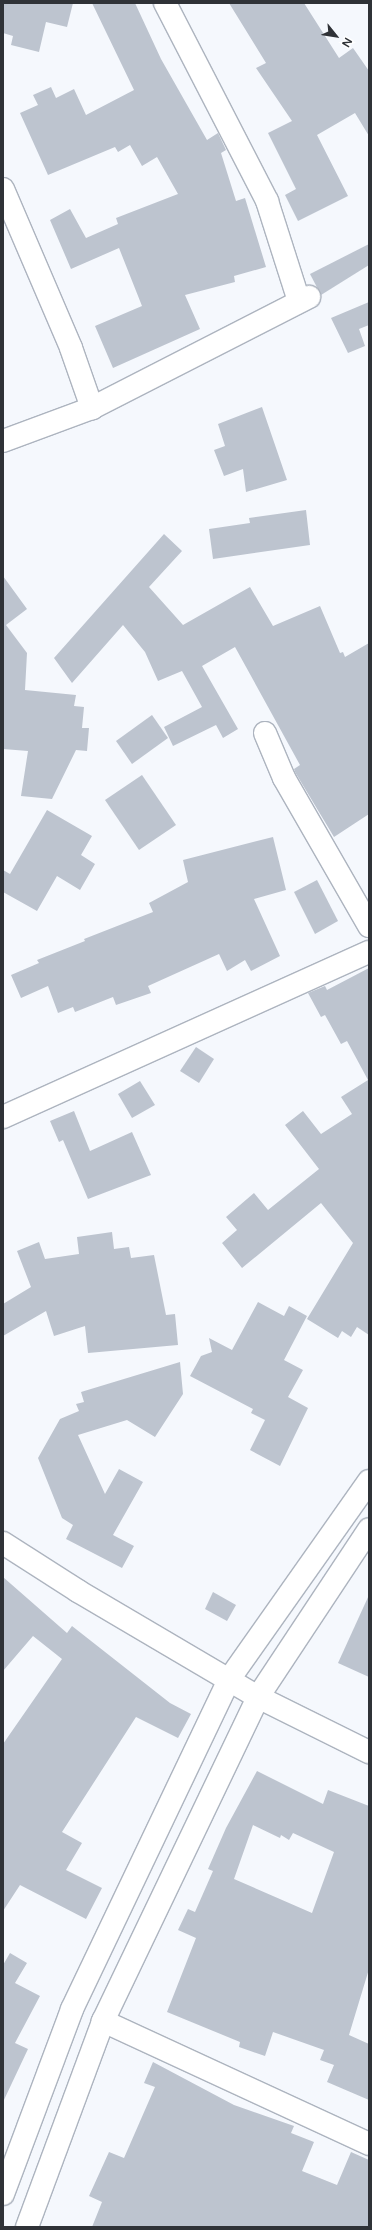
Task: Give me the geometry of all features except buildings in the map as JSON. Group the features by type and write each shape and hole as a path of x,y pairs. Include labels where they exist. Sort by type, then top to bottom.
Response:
{"street":[{"path":"3,441 92,408 304,299 267,201 165,3"},
{"path":"3,189 71,348 92,408"},
{"path":"265,733 284,778 369,926"},
{"path":"3,1117 369,952"},
{"path":"3,2194 72,2009 230,1678 369,1481"},
{"path":"27,2227 103,2021 258,1697 369,1529"},
{"path":"3,1543 78,1591 230,1678 258,1697 369,1752"},
{"path":"103,2021 369,2144"}]}
